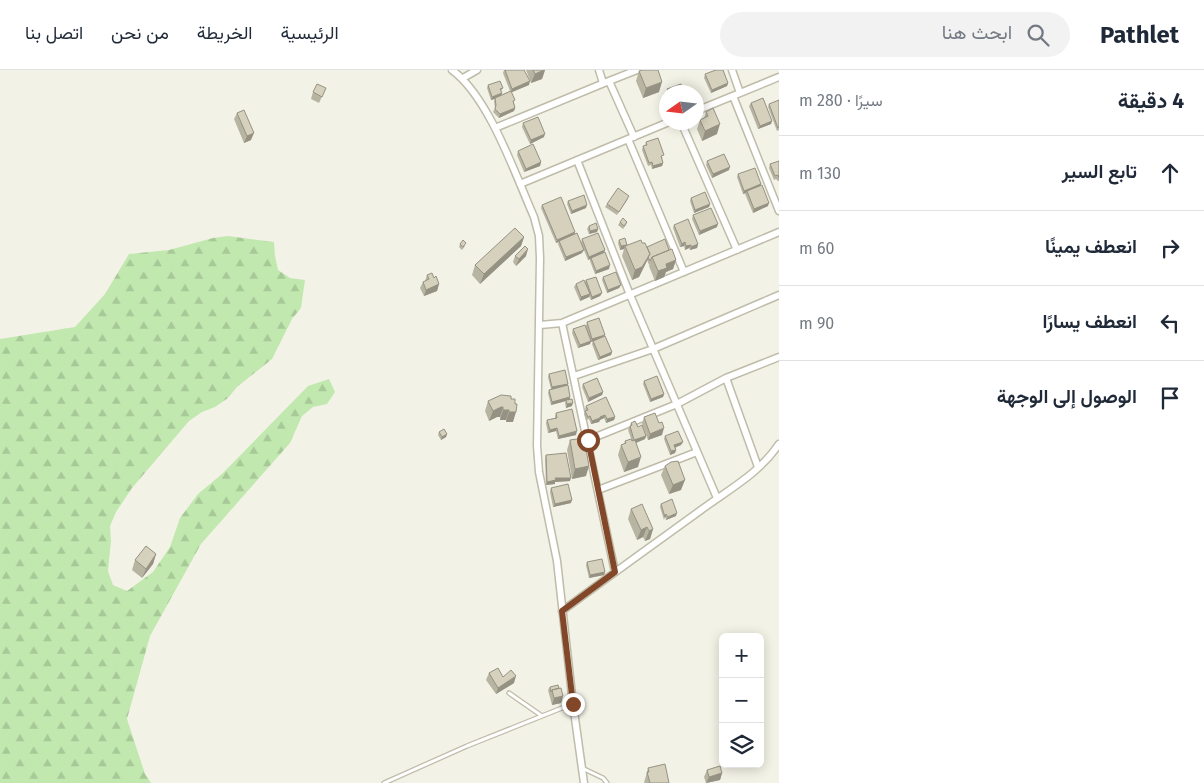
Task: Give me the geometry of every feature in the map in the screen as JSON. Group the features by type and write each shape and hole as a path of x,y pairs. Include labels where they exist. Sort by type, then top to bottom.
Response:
{"street":[{"path":"452,70 462,78 482,104 495,128 534,217 539,236 538,464 557,561 584,783"},
{"path":"462,78 478,70"},
{"path":"599,70 631,138 684,272"},
{"path":"495,128 637,70"},
{"path":"732,70 740,93"},
{"path":"704,108 779,77"},
{"path":"733,96 779,212"},
{"path":"520,184 659,126"},
{"path":"684,130 736,250"},
{"path":"577,160 630,295 717,498"},
{"path":"540,325 562,323 779,232"},
{"path":"574,376 653,348 779,296"},
{"path":"562,323 615,572"},
{"path":"588,440 677,404 726,378 779,357"},
{"path":"726,378 758,468"},
{"path":"562,611 744,480 772,454 779,444"},
{"path":"598,490 697,452"}],"lane":[{"path":"509,694 542,716"},
{"path":"384,783 475,743 573,704"},
{"path":"582,768 604,778 607,783"}],"green space":[{"path":"228,236 274,242 278,270 290,278 305,280 301,308 292,319 272,359 237,387 228,398 189,421 132,488 116,512 110,526 111,541 108,571 113,585 127,591 153,572 170,547 180,518 198,494 222,474 308,386 329,379 335,392 327,404 313,407 302,416 290,443 201,544 150,636 127,719 145,774 151,783 0,783 0,339 75,327 105,294 129,254 169,250 213,238"}],"building":[{"path":"505,70 524,70 530,81 512,89"},
{"path":"533,70 544,70 535,74"},
{"path":"658,70 662,82 646,88 639,71"},
{"path":"716,70 723,70 728,83 712,90 705,74"},
{"path":"500,81 503,88 500,89 502,93 492,97 488,85"},
{"path":"317,84 326,88 322,97 313,92"},
{"path":"511,91 515,100 513,101 515,108 500,114 495,109 495,98"},
{"path":"763,98 772,121 760,126 751,103"},
{"path":"779,100 779,127 778,128 769,104"},
{"path":"713,108 720,124 705,131 704,118 708,116 706,112"},
{"path":"244,110 254,133 247,136 237,113"},
{"path":"538,117 545,134 531,140 523,123"},
{"path":"658,138 664,155 661,156 663,163 653,166 652,162 649,163 643,146 647,145 646,142"},
{"path":"533,144 541,162 526,169 518,151"},
{"path":"724,154 730,167 713,174 707,161"},
{"path":"779,161 779,178 778,175 775,176 770,164"},
{"path":"755,168 761,184 744,191 738,174"},
{"path":"762,185 769,203 754,209 747,191"},
{"path":"618,188 629,196 619,212 607,204"},
{"path":"705,192 710,204 695,210 691,198"},
{"path":"584,195 587,205 572,211 568,201"},
{"path":"561,197 575,232 557,240 542,205"},
{"path":"711,208 718,224 700,231 693,215"},
{"path":"623,218 627,222 624,226 620,222"},
{"path":"688,219 698,244 691,247 691,245 686,246 685,242 682,244 674,225"},
{"path":"596,223 598,229 590,231 589,226"},
{"path":"515,228 524,237 484,274 475,265"},
{"path":"577,233 584,250 566,257 559,241"},
{"path":"598,233 605,250 589,257 582,239"},
{"path":"625,238 627,245 621,246 619,240"},
{"path":"665,239 669,250 652,257 650,261 647,247"},
{"path":"463,240 466,243 463,247 460,244"},
{"path":"641,240 642,243 645,243 650,254 642,267 635,270 625,246"},
{"path":"525,246 528,249 519,259 515,256"},
{"path":"672,249 676,260 666,264 667,268 658,271 652,257"},
{"path":"605,252 610,265 596,271 591,258"},
{"path":"616,272 621,285 608,290 603,277"},
{"path":"432,273 434,278 436,276 439,284 426,290 423,282 429,279 427,275"},
{"path":"596,277 602,293 592,297 586,280"},
{"path":"584,280 590,294 581,297 576,284"},
{"path":"599,318 605,335 592,339 587,322"},
{"path":"585,325 591,341 580,345 573,329"},
{"path":"605,336 612,352 600,357 593,341"},
{"path":"565,370 568,384 552,387 549,374"},
{"path":"657,376 664,394 651,399 644,381"},
{"path":"597,378 603,392 589,398 583,384"},
{"path":"568,385 570,397 552,402 549,390"},
{"path":"501,395 511,396 511,399 515,399 515,404 517,404 516,412 503,410 503,407 493,411 488,401"},
{"path":"606,397 615,417 607,419 605,415 592,421 585,411 588,410 586,406"},
{"path":"572,399 573,403 567,404 566,400"},
{"path":"572,409 577,431 559,436 557,428 550,430 547,420 557,418 556,413"},
{"path":"655,413 659,423 662,422 664,428 650,434 644,417"},
{"path":"635,421 638,427 642,425 646,436 634,440 630,426"},
{"path":"444,429 447,434 442,437 439,432"},
{"path":"678,431 683,442 674,445 676,450 671,451 665,436"},
{"path":"584,438 589,466 575,469 570,440"},
{"path":"631,439 632,441 635,440 641,457 628,462 621,445"},
{"path":"566,453 571,478 555,478 556,480 547,482 546,455"},
{"path":"678,461 685,480 673,485 665,466 671,462"},
{"path":"568,484 572,500 555,504 551,488"},
{"path":"672,499 677,513 668,517 666,514 665,517 661,504"},
{"path":"642,504 653,529 649,531 647,527 641,530 631,509"},
{"path":"146,546 156,554 146,569 135,560"},
{"path":"602,559 605,572 590,575 587,562"},
{"path":"498,668 503,677 511,670 516,676 498,688 489,673"},
{"path":"558,685 559,688 551,692 550,687"},
{"path":"561,688 563,696 554,698 552,690"},
{"path":"665,764 669,783 650,783 647,772 649,772 648,768"},
{"path":"719,766 722,773 709,777 707,770"}],"route":[{"path":"573,704 562,611 615,572 588,440"}]}
